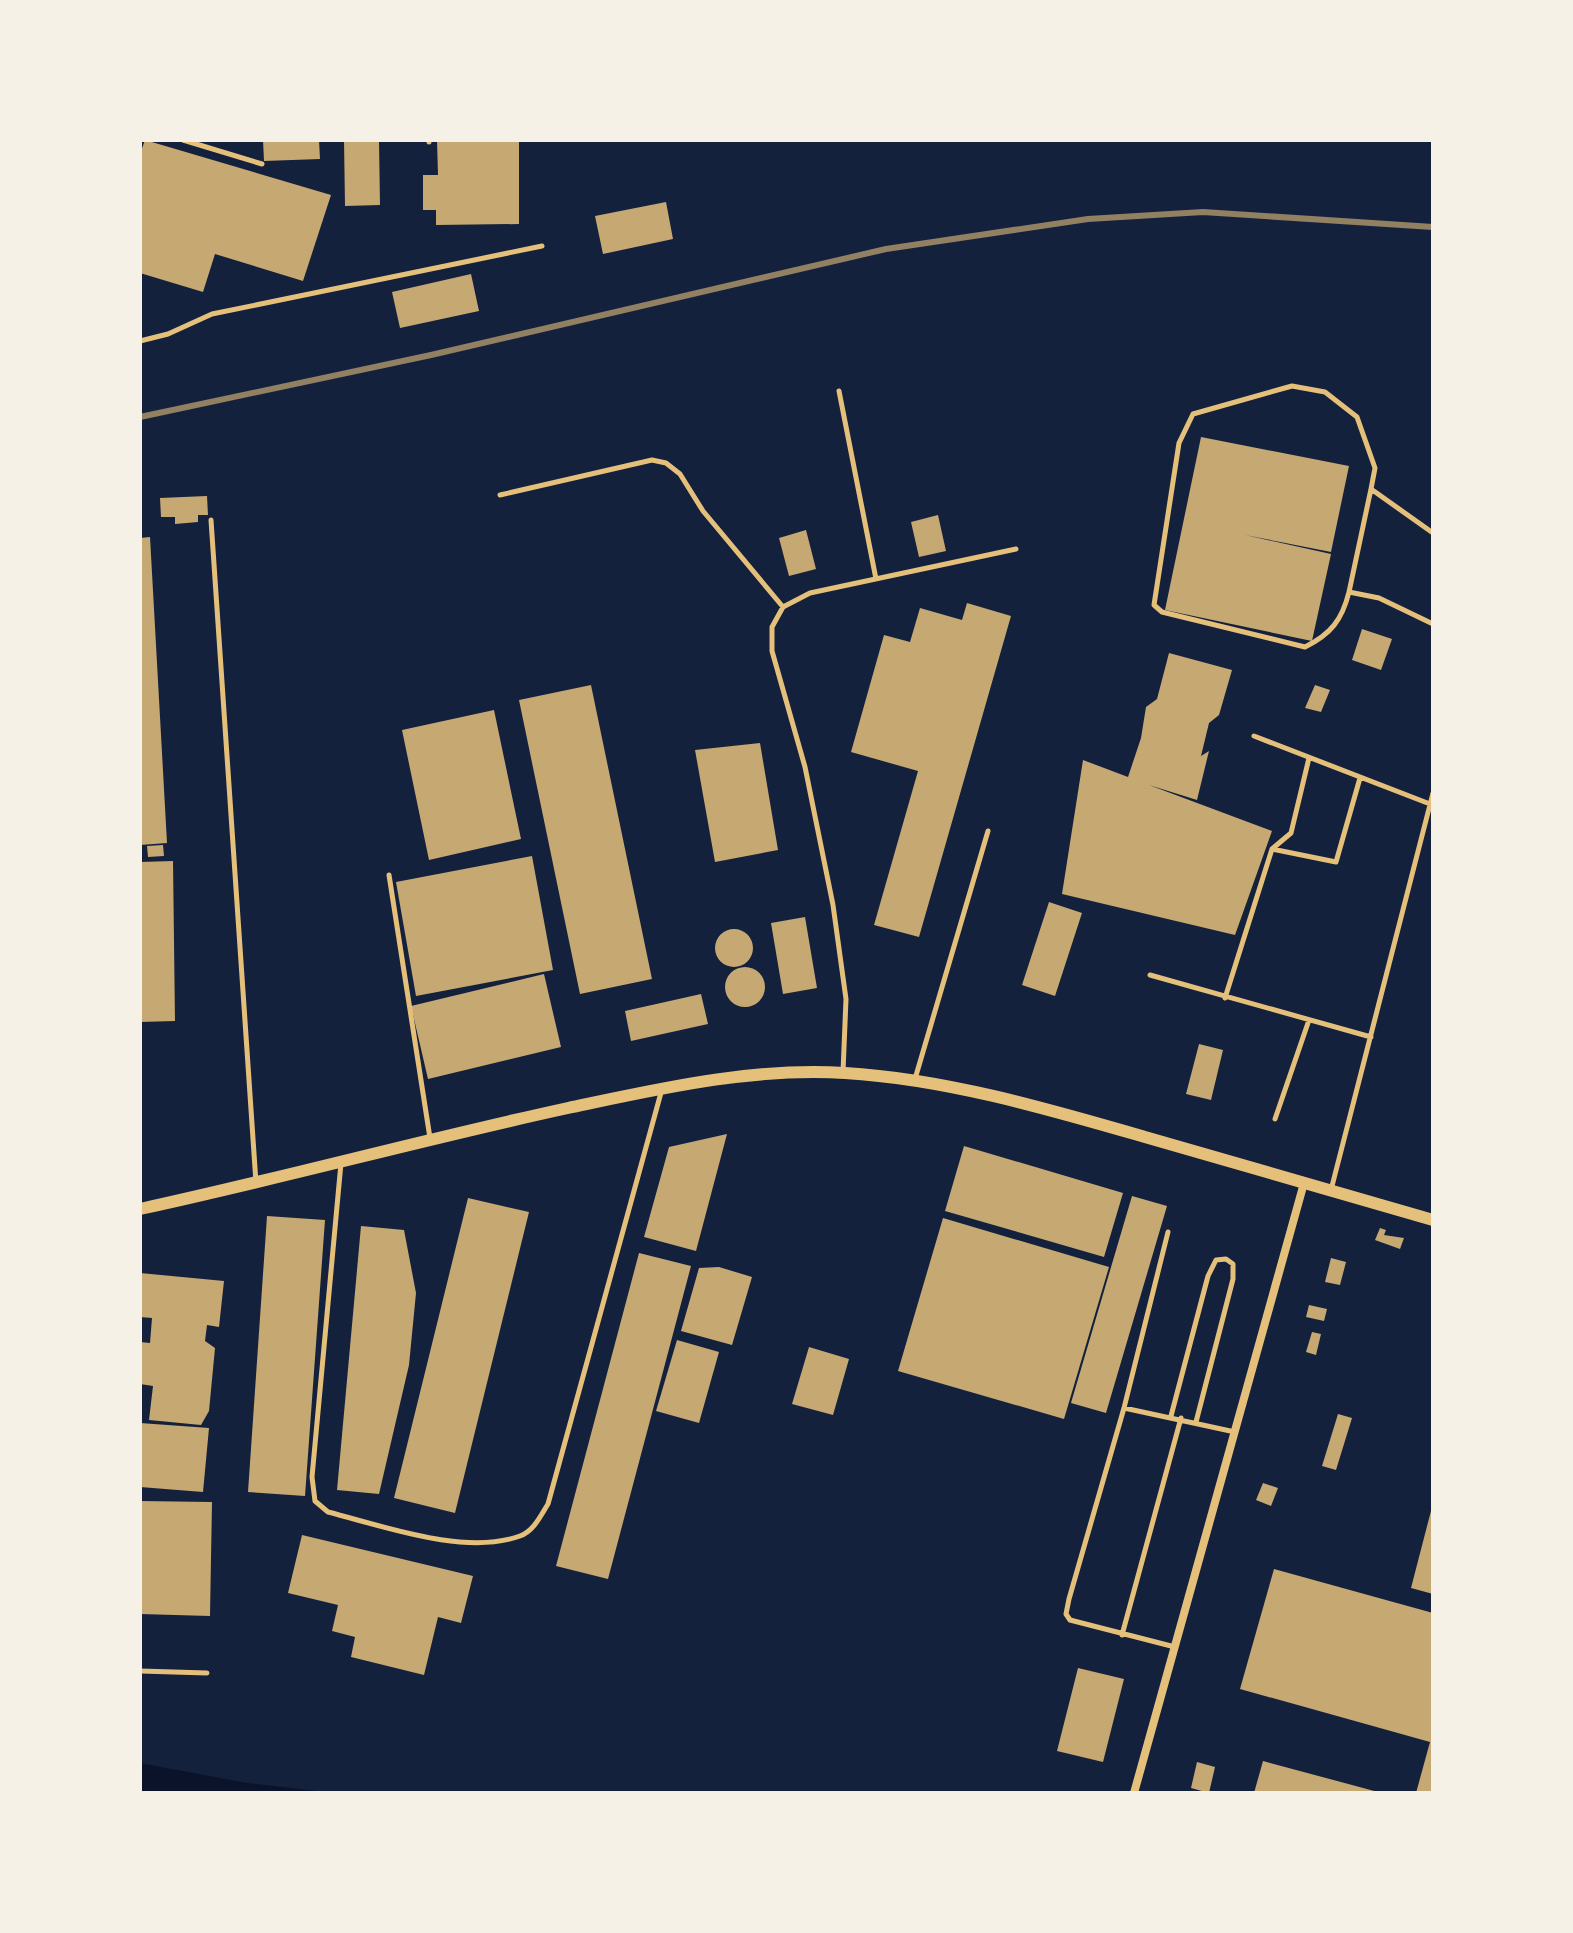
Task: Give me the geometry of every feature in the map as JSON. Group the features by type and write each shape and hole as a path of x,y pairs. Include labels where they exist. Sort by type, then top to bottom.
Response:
{"street":[{"path":"140,1209 256,1184 430,1139 663,1088 750,1076 843,1073 914,1082 1044,1108 1433,1220"},
{"path":"1134,1793 1304,1183"}],"lane":[{"path":"183,140 262,164"},
{"path":"140,341 168,334 212,314 542,246"},
{"path":"1292,386 1325,392 1357,417 1375,468 1371,489 1344,615 1326,637 1305,647 1162,612 1154,605 1179,443 1193,414 1292,386"},
{"path":"839,391 876,579"},
{"path":"500,495 652,460 666,463 680,474 703,511 783,607"},
{"path":"1371,489 1433,533"},
{"path":"211,520 256,1184"},
{"path":"843,1073 846,999 833,905 805,767 772,651 772,627 783,607 810,593 1016,549"},
{"path":"1349,592 1379,598 1433,624"},
{"path":"1254,736 1430,804"},
{"path":"1225,998 1272,849 1291,833 1309,758"},
{"path":"1272,849 1336,862 1360,778"},
{"path":"1331,1191 1433,793"},
{"path":"914,1082 988,831"},
{"path":"389,875 430,1139"},
{"path":"1150,975 1371,1037"},
{"path":"1275,1119 1309,1020"},
{"path":"341,1162 312,1477 315,1501 328,1512 436,1539 487,1541 521,1536 533,1527 548,1504 663,1088"},
{"path":"1168,1232 1124,1408 1066,1614 1070,1620 1175,1647"},
{"path":"1171,1416 1208,1276 1216,1260 1226,1259 1233,1264 1233,1279 1196,1422"},
{"path":"1124,1408 1236,1432"},
{"path":"1122,1635 1181,1418"},
{"path":"140,1671 207,1673"}],"water":[{"path":"140,1763 247,1783 335,1793 140,1793"}],"building":[{"path":"145,140 331,195 303,281 215,254 203,292 140,273 140,154"},
{"path":"263,140 319,140 320,159 264,161"},
{"path":"344,140 379,140 380,205 345,206"},
{"path":"437,140 519,140 519,224 436,225 436,210 423,210 423,175 438,175"},
{"path":"666,202 673,239 603,254 595,216"},
{"path":"471,274 479,311 400,328 392,292"},
{"path":"1201,437 1349,466 1331,552 1245,535 1331,554 1312,641 1165,610"},
{"path":"207,496 208,515 198,515 198,522 175,524 175,517 161,517 160,498"},
{"path":"938,515 946,551 919,557 911,522"},
{"path":"806,530 816,569 789,576 779,538"},
{"path":"150,537 167,843 140,845 140,538"},
{"path":"967,603 1011,616 919,937 874,925 918,771 851,752 884,635 910,642 920,608 962,620"},
{"path":"1362,629 1392,639 1381,670 1352,660"},
{"path":"1169,653 1232,670 1219,715 1209,723 1201,756 1209,751 1197,800 1149,785 1272,831 1235,935 1062,894 1083,760 1128,777 1141,738 1146,707 1157,699"},
{"path":"591,685 652,979 580,994 519,700"},
{"path":"1315,685 1330,690 1321,712 1305,708"},
{"path":"494,710 521,839 429,860 402,730"},
{"path":"760,743 778,850 715,862 695,750"},
{"path":"163,845 164,856 148,857 147,846"},
{"path":"532,856 553,970 416,996 396,882"},
{"path":"173,861 175,1021 140,1022 140,862"},
{"path":"1049,902 1082,913 1055,996 1022,985"},
{"path":"805,917 817,988 783,994 771,923"},
{"path":"734,929 747,935 753,948 747,961 734,967 721,961 715,948 721,935"},
{"path":"745,967 759,973 765,987 759,1001 745,1007 731,1001 725,987 731,973"},
{"path":"544,974 561,1047 428,1079 411,1006"},
{"path":"701,994 708,1024 631,1041 625,1011"},
{"path":"1199,1044 1223,1050 1211,1100 1186,1094"},
{"path":"727,1134 696,1251 644,1237 669,1147"},
{"path":"964,1146 1123,1193 1104,1257 945,1211"},
{"path":"1132,1196 1167,1206 1106,1413 1071,1403"},
{"path":"468,1198 529,1212 455,1513 394,1498"},
{"path":"267,1216 325,1220 305,1496 248,1492"},
{"path":"943,1218 1109,1267 1064,1419 898,1371"},
{"path":"361,1226 404,1230 416,1293 409,1365 379,1494 337,1490"},
{"path":"1380,1228 1386,1230 1384,1235 1404,1238 1400,1249 1375,1240"},
{"path":"639,1253 691,1266 608,1579 556,1566"},
{"path":"1331,1258 1346,1262 1340,1285 1325,1282"},
{"path":"719,1267 752,1277 732,1345 681,1331 699,1268"},
{"path":"140,1273 224,1281 219,1327 207,1325 205,1341 215,1348 209,1411 201,1425 149,1420 153,1386 140,1384 140,1342 150,1343 152,1318 140,1317"},
{"path":"1309,1305 1327,1309 1324,1321 1306,1317"},
{"path":"1312,1332 1321,1334 1316,1355 1306,1352"},
{"path":"677,1340 719,1352 699,1423 656,1411"},
{"path":"809,1347 849,1359 833,1415 792,1404"},
{"path":"1338,1414 1352,1418 1336,1470 1322,1466"},
{"path":"140,1423 209,1428 203,1492 140,1487"},
{"path":"1263,1483 1278,1488 1271,1506 1256,1500"},
{"path":"140,1501 212,1502 210,1616 140,1614"},
{"path":"1433,1508 1433,1594 1411,1588"},
{"path":"302,1535 473,1576 461,1623 438,1617 424,1675 351,1657 355,1637 332,1631 338,1605 288,1593"},
{"path":"1274,1569 1433,1613 1433,1793 1416,1793 1430,1742 1240,1689"},
{"path":"1078,1668 1124,1679 1103,1762 1057,1751"},
{"path":"1263,1761 1378,1792 1378,1793 1254,1793"},
{"path":"1197,1762 1215,1767 1209,1793 1191,1788"}],"railway":[{"path":"140,417 431,355 886,249 1088,219 1203,212 1433,227"}]}
